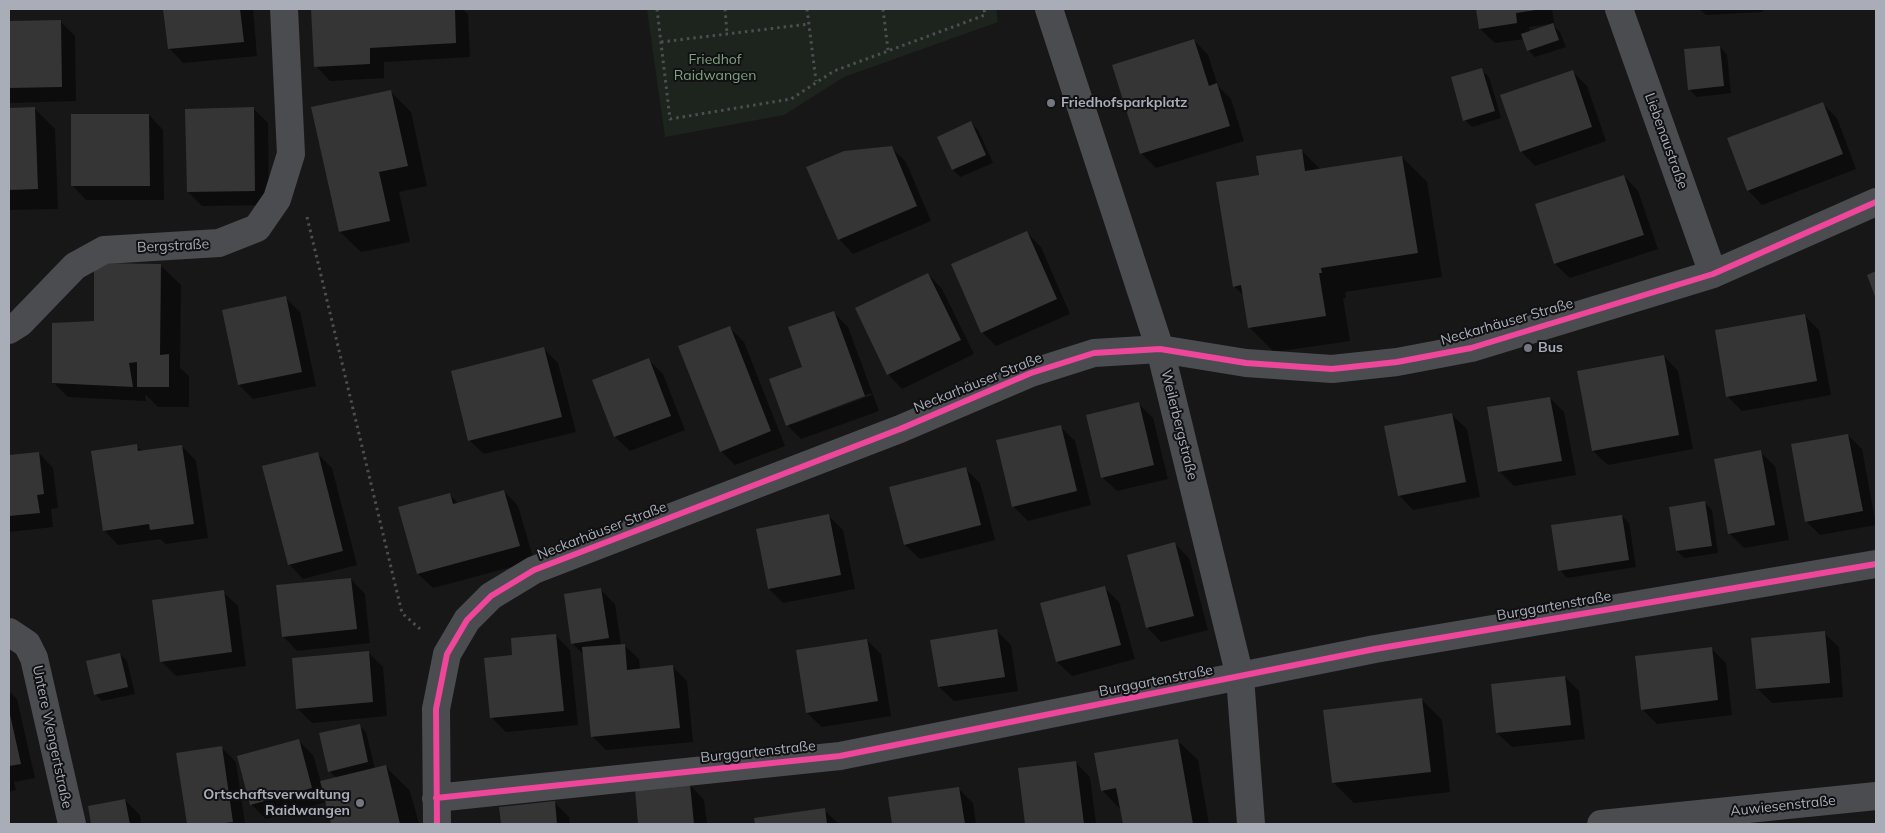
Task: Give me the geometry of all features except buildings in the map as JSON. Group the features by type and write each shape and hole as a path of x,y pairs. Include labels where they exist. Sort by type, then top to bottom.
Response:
{"street":[{"name":"Bergstraße","path":"9,330 20,324 75,266 104,250 219,243 257,228 277,198 291,154 284,9"},
{"name":"Weilerbergstraße","path":"1049,9 1160,349 1240,678 1250,824"},
{"name":"Liebenaustraße","path":"1619,9 1713,274"},
{"name":"Neckarhäuser Straße","path":"437,824 436,709 447,654 467,620 491,596 534,570 900,429 1031,373 1094,354 1160,349 1246,363 1332,369 1397,362 1471,348 1713,274 1876,202"},
{"name":"Burggartenstraße","path":"436,798 840,756 1240,678 1375,649 1876,564"},
{"name":"Untere Wengertstraße","path":"9,632 27,644 34,658 72,824"},
{"name":"Auwiesenstraße","path":"1601,824 1876,796"}],"path":[{"path":"657,9 670,118 791,99 834,71 985,15 984,9"},
{"path":"725,9 727,34"},
{"path":"807,9 816,82"},
{"path":"882,9 888,50"},
{"path":"661,42 809,24"},
{"path":"305,211 402,613 447,654"}],"green space":[{"name":"Friedhof Raidwangen","path":"647,9 996,9 998,22 844,77 784,115 665,137"}],"cycle path":[{"path":"437,824 436,709 447,654 467,620 491,596 534,570 900,429 1031,373 1094,353 1160,349 1246,363 1332,369 1397,362 1471,348 1713,274 1876,202"},
{"path":"436,798 840,756 1375,649 1876,564"}],"place":[{"name":"Friedhofsparkplatz","path":"1051,103"},
{"name":"Bus","path":"1528,348"},
{"name":"Ortschaftsverwaltung Raidwangen","path":"360,803"}]}
